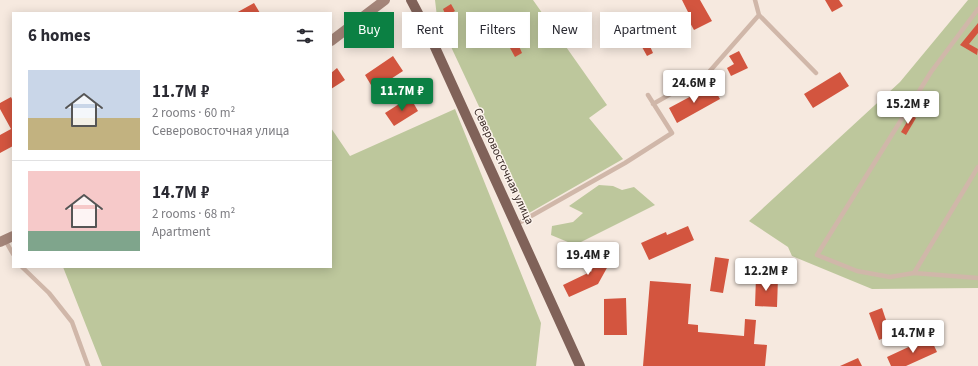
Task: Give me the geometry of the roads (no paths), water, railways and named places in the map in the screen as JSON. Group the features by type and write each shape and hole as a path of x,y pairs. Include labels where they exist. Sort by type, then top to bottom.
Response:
{"main road":[{"name":"Северовосточная улица","path":"410,0 429,34 580,366"}],"street":[{"path":"332,40 385,0"}],"lane":[{"path":"755,0 759,15 816,73"},
{"path":"978,9 932,72 817,255 863,272 890,277 914,273 978,278"},
{"path":"653,104 709,72 759,15"},
{"path":"516,224 625,163 672,133 648,95"},
{"path":"914,273 978,167"},
{"path":"6,239 12,252"},
{"path":"23,268 49,294 72,322 88,366"}]}
